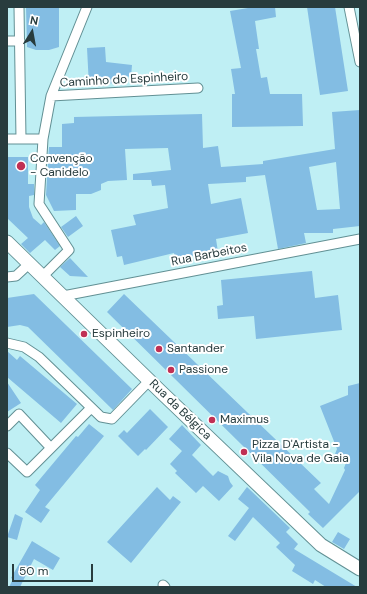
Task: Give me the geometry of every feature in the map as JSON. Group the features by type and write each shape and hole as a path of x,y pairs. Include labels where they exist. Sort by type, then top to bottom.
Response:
{"main road":[{"name":"Rua da Bélgica","path":"7,242 149,381 321,545 360,569"}],"street":[{"path":"19,7 22,139"},
{"path":"43,276 69,250 39,204 43,139 52,96 87,7"},
{"path":"349,7 360,62"},
{"path":"7,41 20,41"},
{"name":"Caminho do Espinheiro","path":"52,96 198,88"},
{"path":"7,139 43,139"},
{"name":"Rua Barbeitos","path":"63,296 360,239"},
{"path":"7,278 16,276 30,263"},
{"path":"7,343 24,347 39,357 101,417 112,419 149,381"},
{"path":"7,453 27,472 91,408"},
{"path":"7,426 19,414 51,448"}],"building":[{"path":"26,7 59,7 59,47 49,50 36,50 27,47"},
{"path":"254,7 275,7 276,17 255,21 259,49 256,49 261,78 267,77 270,94 302,94 303,126 232,127 232,94 235,94 231,69 241,68 230,11"},
{"path":"307,7 335,7 348,91 320,95"},
{"path":"105,47 106,62 132,65 131,77 124,76 123,84 104,83 104,86 89,86 87,48"},
{"path":"360,110 360,226 333,229 333,233 304,233 306,243 278,249 265,175 246,177 246,182 208,184 211,204 241,198 248,233 216,239 218,252 175,258 174,253 124,265 122,256 117,257 111,230 136,225 133,215 168,208 165,185 152,186 151,180 133,180 133,174 171,170 168,148 125,149 127,180 108,181 101,184 101,190 91,194 76,194 76,210 54,211 46,195 49,147 62,147 62,124 74,123 74,117 202,114 203,148 218,146 221,167 263,164 263,161 335,149 332,112","holes":["336,162 340,209 317,210 309,167"]},
{"path":"7,157 28,157 28,184 34,184 34,195 29,196 29,207 33,218 41,225 44,222 60,246 55,250 45,240 30,253 21,244 28,238 7,218"},
{"path":"76,216 83,226 68,237 61,227"},
{"path":"70,258 88,277 70,276 60,267"},
{"path":"312,271 315,298 338,295 342,330 256,339 254,316 218,319 217,306 223,305 221,280"},
{"path":"34,294 132,389 113,410 28,327 20,325 7,327 7,298"},
{"path":"124,294 321,483 314,489 329,504 345,470 344,468 349,455 341,463 333,459 337,449 320,406 348,395 348,386 360,383 360,491 323,528 308,514 310,512 107,312"},
{"path":"7,351 17,360 20,356 77,404 61,423 7,377"},
{"path":"7,382 21,403 7,412"},
{"path":"150,409 168,427 146,450 145,449 138,456 118,436 124,430 127,433"},
{"path":"89,424 104,436 45,507 50,510 41,523 25,512 40,490 35,485 76,436 78,437"},
{"path":"182,425 201,445 192,455 213,476 218,471 228,476 233,486 219,501 203,486 196,493 175,473 177,471 170,464 182,451 169,439"},
{"path":"157,487 170,500 173,496 181,502 131,563 107,542"},
{"path":"247,487 290,528 286,532 298,544 294,549 357,587 326,587 315,580 313,584 292,571 295,565 276,547 280,543 253,517 235,541 228,536 249,508 238,499"},
{"path":"15,514 23,518 17,540 7,537"},
{"path":"338,532 350,539 344,549 332,542"},
{"path":"32,541 60,558 53,570 34,559 20,587 9,587 13,579 11,578"}],"place":[{"name":"Convenção - Canidelo","path":"21,166"},
{"name":"Espinheiro","path":"84,334"},
{"name":"Santander","path":"159,349"},
{"name":"Passione","path":"171,370"},
{"name":"Maximus","path":"212,420"},
{"name":"Pizza D'Artista - Vila Nova de Gaia","path":"244,452"}]}
